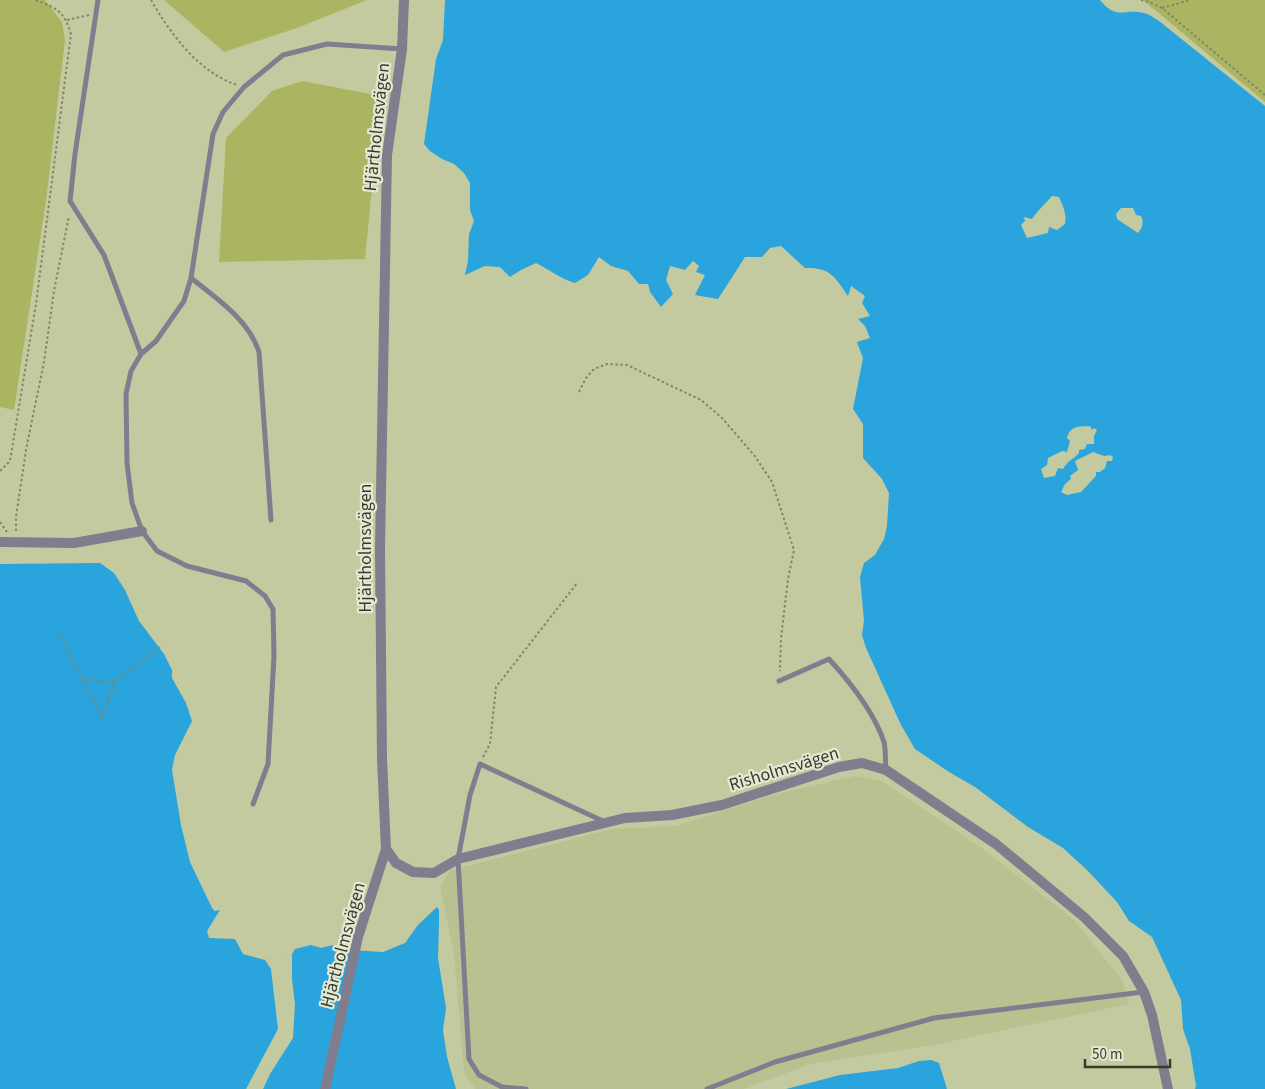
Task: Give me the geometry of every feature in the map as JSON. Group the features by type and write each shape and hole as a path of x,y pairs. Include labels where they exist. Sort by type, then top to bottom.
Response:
{"street":[{"name":"Hjärtholmsvägen","path":"325,1089 358,937 386,849 382,759 380,548 387,155 402,49 404,0"},
{"path":"0,542 16,544 74,543 142,531"},
{"name":"Risholmsvägen","path":"386,849 396,863 413,872 434,873 458,858 624,818 672,815 722,805 839,766 862,764 886,770 996,844 1084,917 1123,956 1144,992 1152,1014 1168,1089"}],"lane":[{"path":"98,0 75,154 70,201 104,255 141,354"},
{"path":"254,804 268,764 274,656 272,609 265,596 246,581 187,566 157,551 142,531 132,503 128,471 126,394 131,371 141,354 156,341 184,301 190,278 213,134 223,112 244,87 283,56 326,44 402,49"},
{"path":"190,278 227,308 255,338 259,352 271,520"},
{"path":"779,681 829,659 845,676 876,722 884,744 886,770"},
{"path":"526,1089 502,1087 479,1075 469,1059 458,858 470,796 480,764 606,823"},
{"path":"707,1089 775,1062 934,1018 1144,992"}],"path":[{"path":"0,471 10,461 36,304 71,34 67,20 59,10 35,0"},
{"path":"152,0 164,22 200,63 227,81 244,87"},
{"path":"1141,0 1162,8 1265,95"},
{"path":"1162,8 1190,0"},
{"path":"67,20 80,16 96,15"},
{"path":"16,544 16,517 26,450 44,362 70,201"},
{"path":"579,392 586,378 594,369 607,364 626,365 700,400 722,418 754,455 772,482 794,550 788,578 780,638 779,681"},
{"path":"480,764 490,744 496,687 578,582"},
{"path":"59,634 102,718 114,682 160,647"},
{"path":"82,680 114,682"}],"shaded area":[{"path":"855,776 882,781 987,852 1074,920 1122,980 1129,1004 934,1045 810,1064 744,1089 475,1089 464,1072 454,955 440,886 451,870 612,829 676,826 777,794"}],"green space":[{"path":"0,0 45,0 62,22 65,40 46,201 14,410 0,407"},
{"path":"164,0 367,0 297,28 224,52"},
{"path":"1143,0 1265,0 1265,102"},
{"path":"302,81 381,96 365,259 219,262 226,138 272,91"}],"water":[{"path":"445,0 1100,0 1116,12 1137,12 1150,15 1265,106 1265,1089 1195,1089 1190,1049 1183,1029 1181,1000 1152,937 1129,921 1117,902 1063,848 1028,827 975,787 915,749 901,725 862,635 864,621 860,577 864,563 875,555 884,539 887,526 889,493 882,479 863,458 863,424 853,409 863,358 857,342 870,338 865,326 858,319 870,316 862,303 865,296 851,286 848,296 831,274 820,269 805,268 781,246 770,248 762,257 745,257 718,299 695,295 705,275 696,272 699,266 693,261 685,270 670,266 666,280 673,294 661,307 650,292 648,284 639,284 628,271 611,266 599,257 588,275 575,283 560,277 536,263 510,277 500,267 485,266 465,275 468,261 469,234 474,221 470,210 470,183 464,173 454,164 430,151 424,144 436,59 443,40","holes":["1052,196 1059,197 1065,213 1065,224 1057,230 1049,227 1048,233 1027,238 1021,225 1025,221 1024,217 1032,219","1121,208 1133,208 1136,215 1141,216 1142,227 1138,233 1117,219 1116,214","1090,426 1092,430 1094,428 1097,430 1094,436 1094,444 1087,444 1085,449 1079,450 1079,453 1063,469 1058,468 1055,476 1044,478 1041,469 1047,465 1048,458 1062,451 1067,452 1070,441 1067,438 1075,428","1093,452 1113,457 1112,461 1107,461 1105,468 1100,472 1096,472 1096,476 1081,492 1067,495 1061,492 1065,484 1071,479 1070,476 1078,470 1075,461"]},
{"path":"100,563 114,573 125,590 139,621 164,654 172,670 172,678 186,703 192,721 175,755 172,770 181,825 190,862 212,908 215,911 220,910 207,931 209,938 235,939 243,954 265,960 280,958 292,954 295,949 311,945 321,948 333,945 351,950 383,952 405,943 418,925 437,907 439,910 438,958 446,1008 443,1030 447,1057 456,1089 0,1089 0,564"},
{"path":"931,1060 939,1063 947,1089 786,1089 840,1075 898,1068 919,1061"}],"pier":[{"path":"292,954 295,1004 293,1038 270,1074 263,1089 246,1089 278,1029 271,969 265,960"}]}
